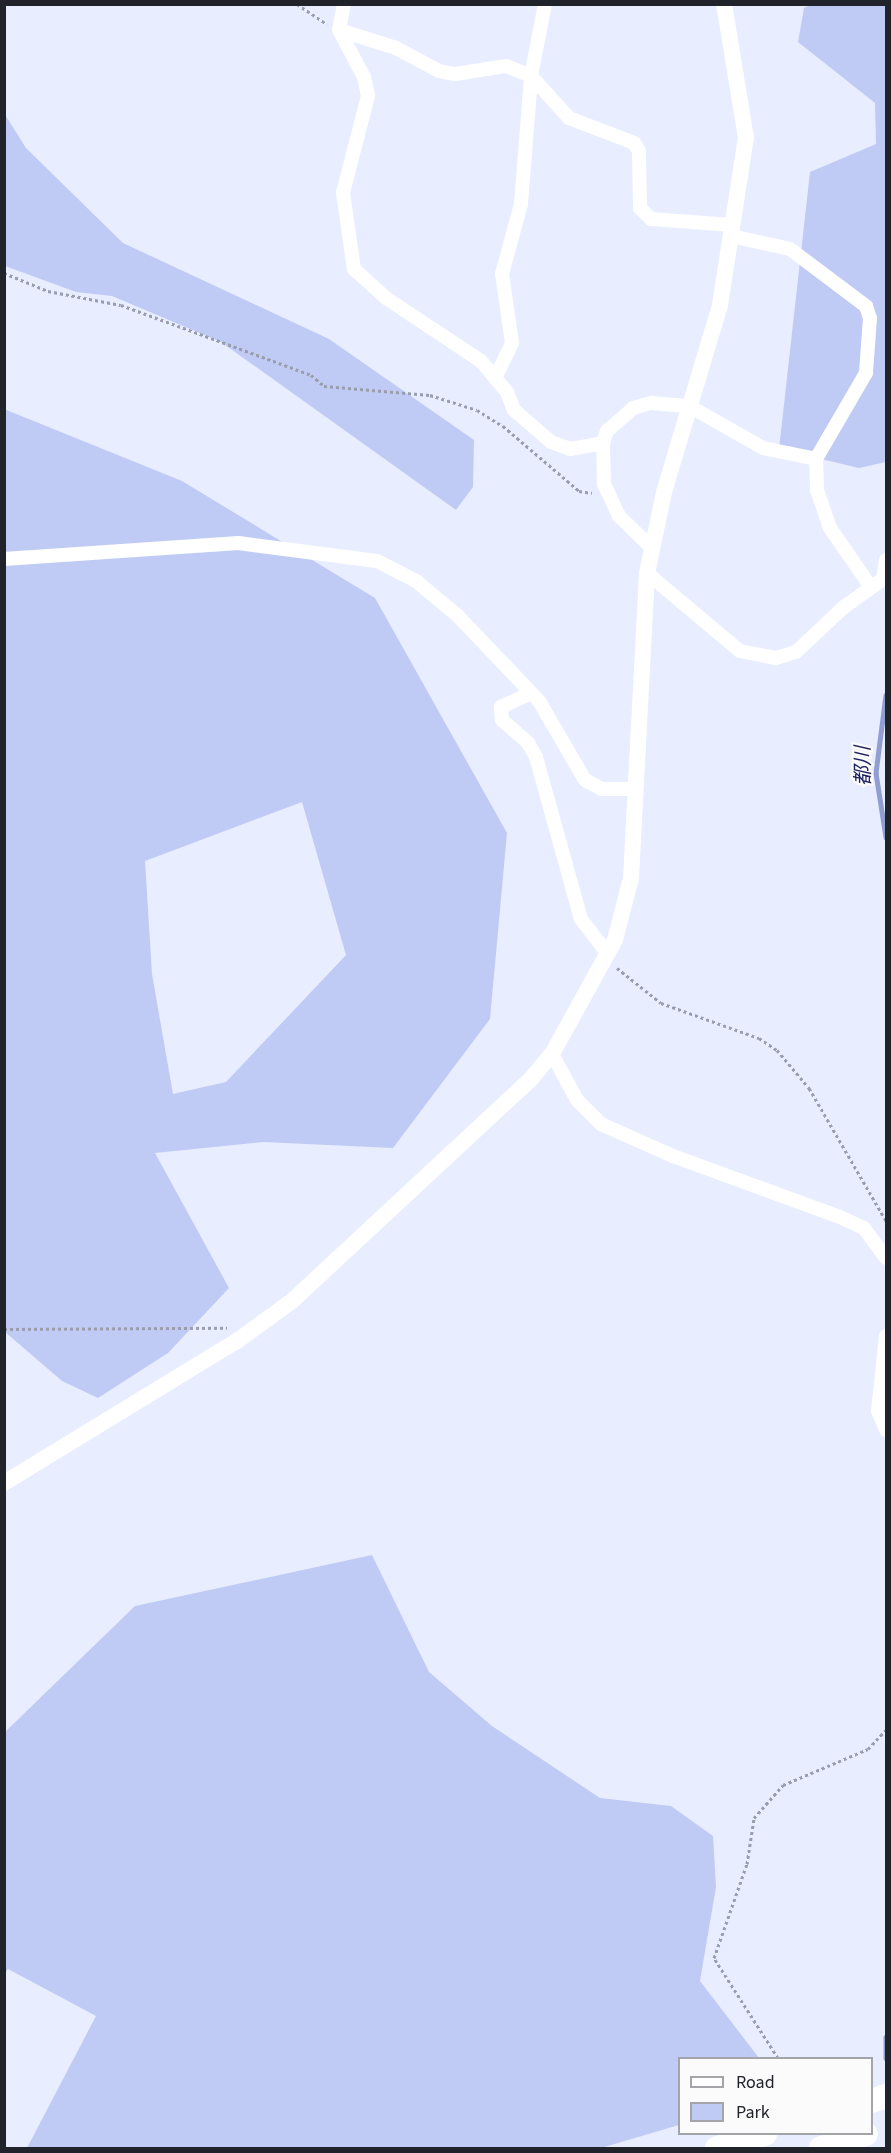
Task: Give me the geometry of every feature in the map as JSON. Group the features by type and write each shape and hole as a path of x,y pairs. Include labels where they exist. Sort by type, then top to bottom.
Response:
{"highway":[{"path":"717,2148 759,2135"},
{"path":"821,2148 860,2135"}],"street":[{"path":"344,4 339,30 368,96 343,193 354,269 386,298 441,331 495,378 514,411 551,442 570,449 603,442"},
{"path":"495,378 512,343 502,274 521,204 531,76 545,4"},
{"path":"4,1483 13,1471 258,1325 292,1301 498,1113 552,1054 608,954 624,913 631,878 647,573 689,406 720,305 746,138 724,4"},
{"path":"339,30 396,48 439,71 455,74 506,66 531,76 569,118 634,143 639,151 640,208 651,219 732,230 790,249 866,306 870,318 866,373 816,459 817,490 830,528 871,587"},
{"path":"653,549 619,516 608,496 603,442 607,431 633,408 651,403 689,406 763,448 816,459"},
{"path":"4,560 238,543 376,561 416,581 458,616 531,693 560,732 585,780 602,789 636,789"},
{"path":"647,573 740,651 776,658 796,652 883,579 886,560"},
{"path":"531,693 501,707 502,720 528,743 536,757 581,919 608,954"},
{"path":"552,1054 577,1100 601,1124 673,1156 840,1216 864,1228 886,1258"},
{"path":"886,1336 878,1411 886,1430"}],"path":[{"path":"297,4 339,30"},
{"path":"4,273 48,291 121,305 311,375 324,386 430,395 477,410 503,426 579,491 608,496"},
{"path":"608,954 638,990 661,1003 759,1038 777,1050 810,1088 886,1221"},
{"path":"4,1329 135,1331 258,1325"},
{"path":"777,2057 714,1958 747,1864 754,1818 783,1785 868,1749 886,1730"}],"green space":[{"path":"811,4 886,5 886,462 859,468 779,449 810,172 876,144 875,103 798,42 804,8"},
{"path":"4,113 26,148 123,243 329,339 474,440 473,487 456,510 221,342 112,296 76,292 5,266"},
{"path":"4,409 182,481 375,598 507,833 490,1019 393,1148 263,1142 155,1153 229,1288 168,1353 98,1398 62,1381 5,1332","holes":["302,802 346,955 226,1082 173,1094 152,974 145,861"]},
{"path":"372,1555 429,1672 492,1726 600,1798 671,1806 713,1836 716,1887 700,1981 758,2057 678,2057 678,2125 601,2148 27,2148 96,2016 8,1969 5,1973 5,1732 135,1606"}],"waterway":[{"name":"都川","path":"886,695 876,773 886,837"},
{"name":"都川","path":"886,2037 886,2058"}]}
